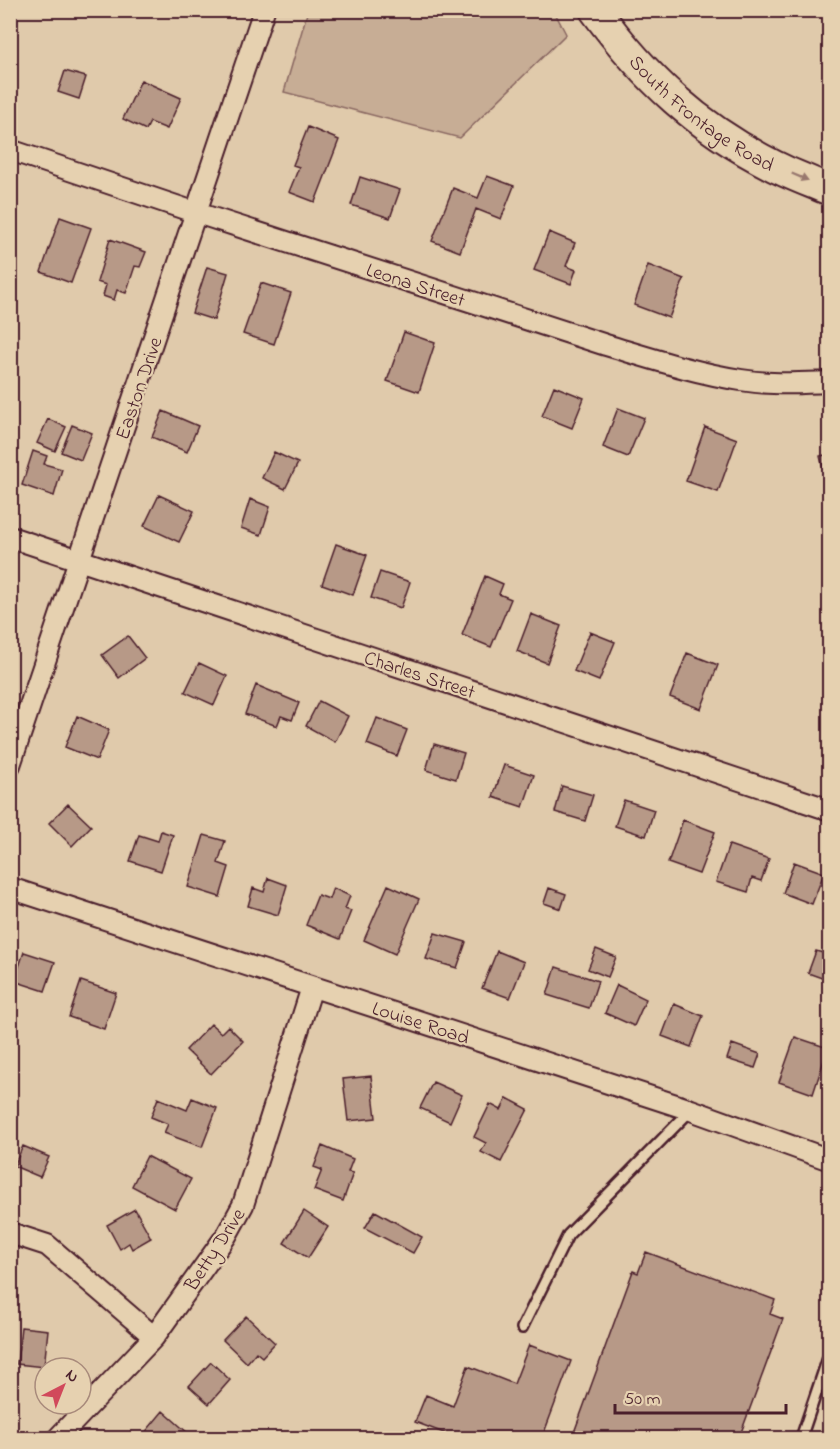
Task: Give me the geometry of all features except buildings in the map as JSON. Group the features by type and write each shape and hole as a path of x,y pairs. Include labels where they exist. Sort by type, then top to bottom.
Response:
{"main road":[{"name":"South Frontage Road","path":"595,10 623,48 657,84 709,128 758,157 830,189"}],"street":[{"name":"Easton Drive","path":"10,765 264,10"},
{"name":"Leona Street","path":"10,150 197,213 674,365 742,380 795,384 830,382"},
{"name":"Charles Street","path":"10,537 830,810"},
{"name":"Louise Road","path":"10,888 691,1110 830,1160"},
{"name":"Betty Drive","path":"58,1438 154,1337 226,1236 243,1205 312,987"},
{"path":"10,1233 47,1245 154,1337"}],"lane":[{"path":"522,1328 568,1235 691,1110"},
{"path":"801,1438 830,1352"}],"shaded area":[{"path":"308,10 554,11 566,34 460,138 284,92"}]}
